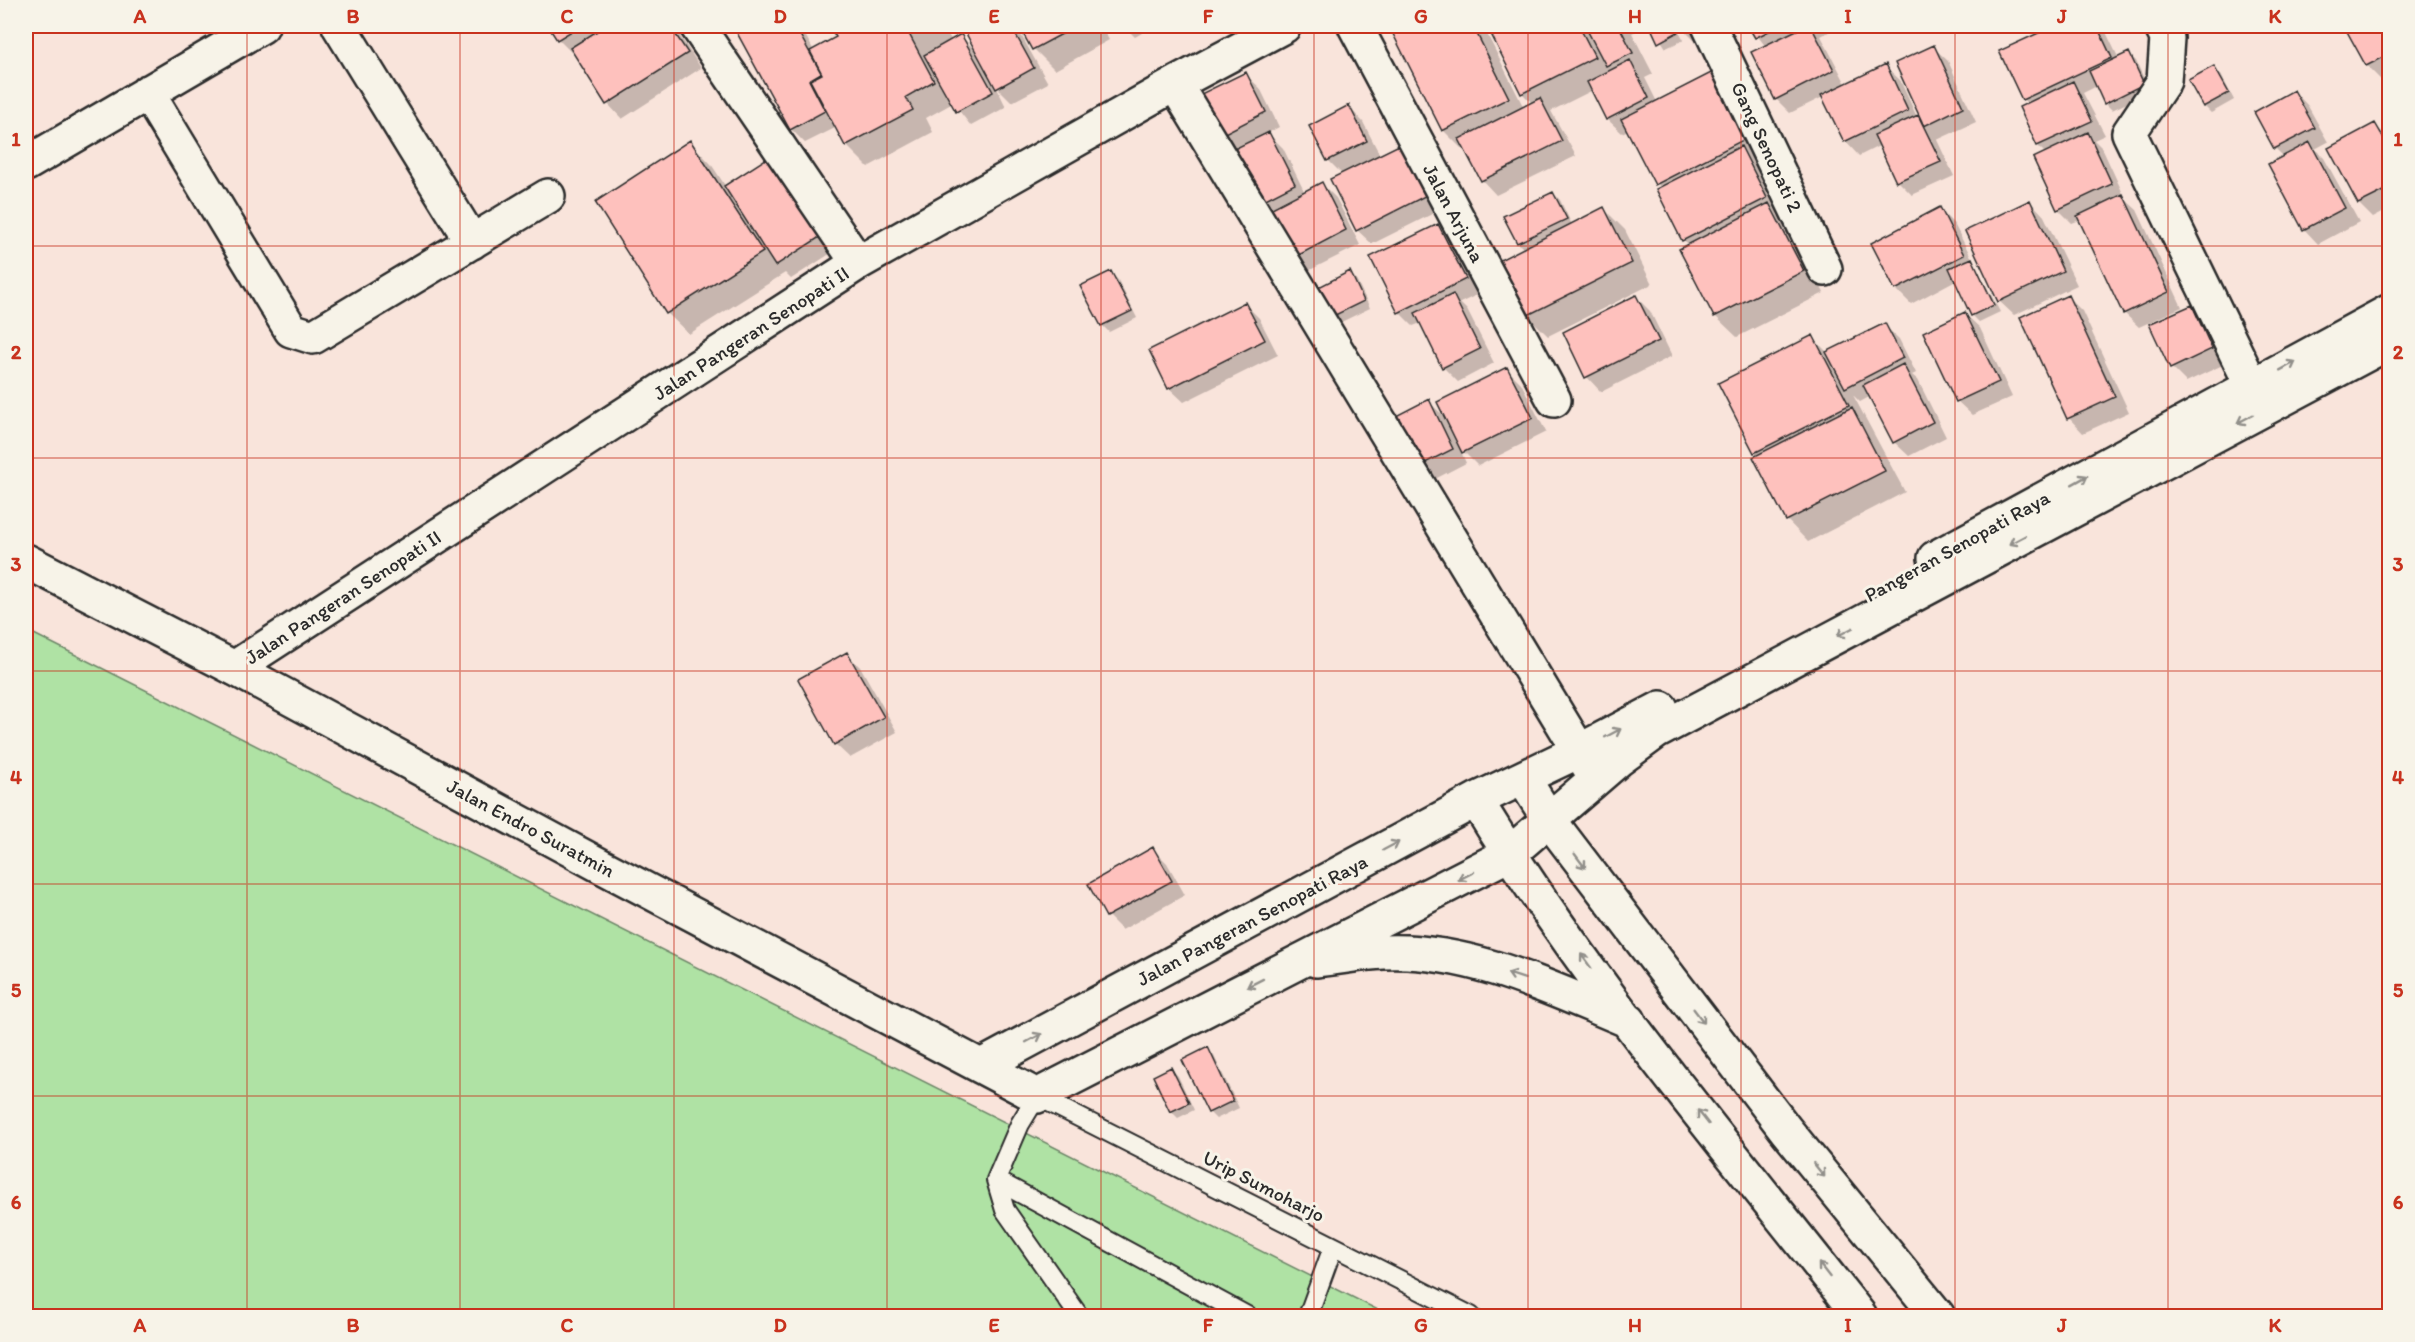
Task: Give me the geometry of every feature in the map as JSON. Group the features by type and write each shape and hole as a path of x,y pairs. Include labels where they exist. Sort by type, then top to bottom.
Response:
{"street":[{"path":"26,164 262,26"},
{"path":"339,26 472,242"},
{"path":"697,26 858,263"},
{"name":"Jalan Pangeran Senopati II","path":"234,668 858,263 1175,84 1284,26"},
{"name":"Jalan Arjuna","path":"1355,26 1554,399"},
{"name":"Gang Senopati 2","path":"1709,26 1826,269"},
{"path":"2161,26 2167,38 2163,81 2129,133 2252,386"},
{"path":"1175,84 1588,765"},
{"path":"147,92 291,330 302,335 313,337 548,196"},
{"name":"Pangeran Senopati Raya","path":"1550,821 1588,765 2252,386 2390,311"},
{"name":"Pangeran Senopati Raya","path":"1524,778 1588,765 1656,732 2390,342"},
{"name":"Jalan Endro Suratmin","path":"26,561 234,668 603,867 1037,1096"},
{"path":"1524,778 1550,821 1786,1130 1938,1317"},
{"name":"Jalan Pangeran Senopati Raya","path":"982,1065 1476,800 1524,778"},
{"path":"1476,800 1509,854 1629,1021 1860,1317"},
{"path":"1037,1096 1509,854 1550,821"},
{"path":"1293,963 1384,952 1436,955 1518,976 1629,1021"}],"lane":[{"path":"1037,1096 1020,1124 996,1180 1005,1210 1079,1317"},
{"name":"Urip Sumoharjo","path":"1037,1096 1471,1317"},
{"path":"996,1180 1218,1310 1247,1317"},
{"path":"1308,1317 1333,1246"}],"green space":[{"path":"26,630 1390,1316 26,1316"}],"building":[{"path":"548,26 580,26 557,40"},
{"path":"605,26 670,26 688,53 606,105 570,48"},
{"path":"747,26 795,26 821,73 809,80 825,111 790,130 736,31"},
{"path":"829,26 915,26 907,30 934,81 906,97 913,110 845,146 810,80 822,74 810,51 836,37"},
{"path":"962,26 1011,26 1034,68 996,89"},
{"path":"1019,26 1077,26 1032,50"},
{"path":"1389,26 1473,26 1509,98 1442,131"},
{"path":"1487,26 1579,26 1595,57 1521,94"},
{"path":"1585,26 1619,26 1633,53 1606,66"},
{"path":"1660,26 1675,26 1678,32 1658,43 1652,30"},
{"path":"1748,26 1779,26 1755,38"},
{"path":"1805,26 1811,26 1834,70 1775,100 1751,52"},
{"path":"2054,26 2097,26 2112,58 2022,100 1999,51"},
{"path":"2344,26 2390,26 2390,54 2366,66"},
{"path":"961,34 993,92 956,112 924,55"},
{"path":"1934,45 1963,107 1924,126 1895,63"},
{"path":"2129,52 2144,84 2104,104 2089,71"},
{"path":"1630,60 1649,98 1606,120 1587,82"},
{"path":"1886,64 1908,111 1844,142 1821,95"},
{"path":"2214,66 2229,93 2203,107 2188,80"},
{"path":"1715,71 1749,137 1655,185 1621,119"},
{"path":"1246,72 1266,112 1221,135 1201,94"},
{"path":"2073,81 2092,121 2037,146 2019,107"},
{"path":"2294,90 2315,128 2274,149 2254,112"},
{"path":"1540,98 1562,141 1481,181 1459,139"},
{"path":"1349,105 1367,141 1327,161 1309,126"},
{"path":"1918,115 1941,162 1896,182 1874,135"},
{"path":"2375,123 2390,149 2390,188 2358,204 2328,148"},
{"path":"1269,132 1295,184 1256,204 1230,151"},
{"path":"2088,132 2112,184 2057,210 2033,158"},
{"path":"690,140 763,252 666,314 595,202"},
{"path":"2310,142 2345,208 2303,230 2268,164"},
{"path":"1399,145 1425,196 1356,231 1330,179"},
{"path":"1741,146 1767,198 1682,241 1656,189"},
{"path":"775,153 826,233 775,266 724,186"},
{"path":"1322,182 1346,230 1295,257 1270,209"},
{"path":"1553,192 1567,219 1517,243 1503,216"},
{"path":"2123,194 2169,292 2123,314 2077,216"},
{"path":"2030,200 2063,271 1998,302 1965,231"},
{"path":"1769,203 1804,271 1714,317 1679,249"},
{"path":"1604,207 1632,263 1526,316 1498,261"},
{"path":"1940,207 1964,255 1895,290 1871,243"},
{"path":"1438,224 1466,279 1398,313 1370,257"},
{"path":"1972,258 1994,305 1971,316 1949,268"},
{"path":"1111,271 1132,311 1101,326 1080,286"},
{"path":"1350,271 1364,301 1323,321 1309,292"},
{"path":"1453,294 1480,349 1442,368 1415,313"},
{"path":"1636,295 1659,341 1585,378 1563,332"},
{"path":"2068,295 2115,397 2067,419 2020,317"},
{"path":"1245,302 1265,340 1168,389 1149,350"},
{"path":"2192,305 2212,349 2170,369 2149,324"},
{"path":"1965,312 1999,382 1956,402 1923,332"},
{"path":"1885,323 1903,358 1845,388 1826,352"},
{"path":"1813,335 1849,405 1754,453 1718,383"},
{"path":"1903,364 1933,422 1893,443 1863,385"},
{"path":"1507,367 1533,418 1462,453 1437,402"},
{"path":"1429,399 1453,449 1419,466 1394,417"},
{"path":"1852,407 1885,471 1786,521 1753,457"},
{"path":"847,652 884,717 834,745 798,679"},
{"path":"1153,847 1172,881 1106,917 1088,884"},
{"path":"1208,1047 1233,1101 1208,1113 1182,1060"},
{"path":"1171,1067 1189,1103 1170,1112 1153,1076"}]}
